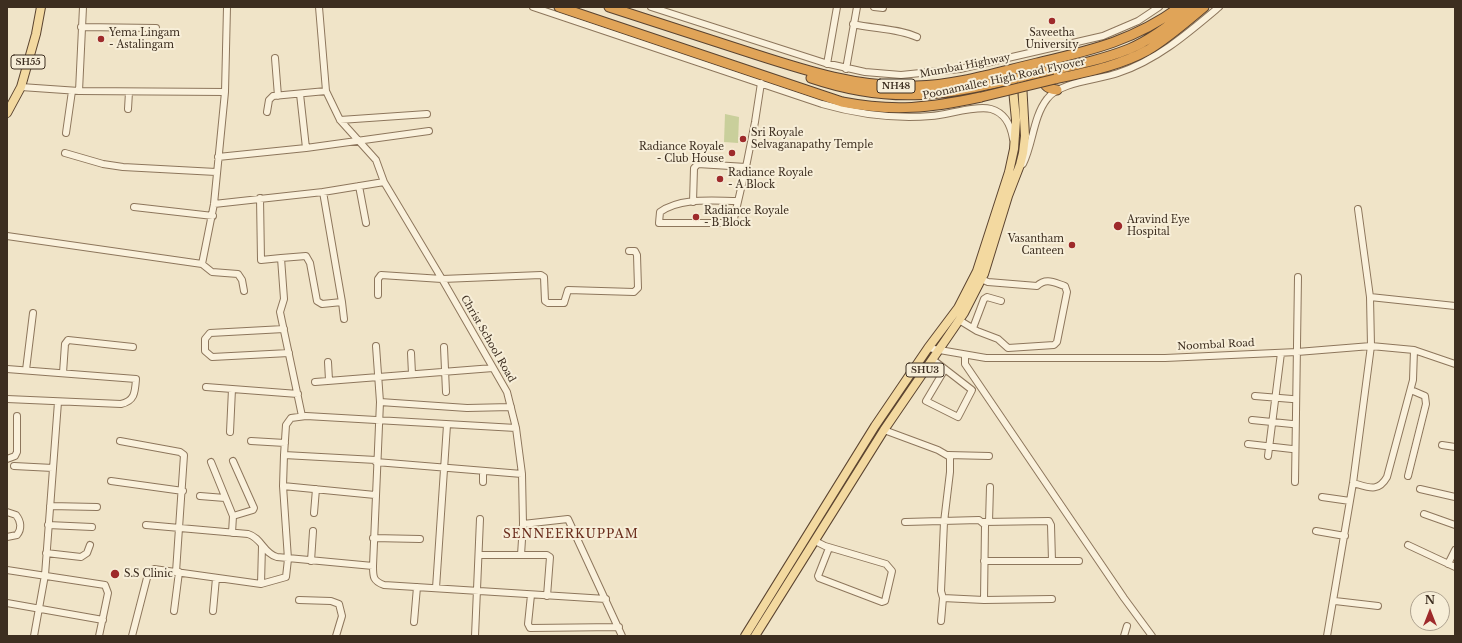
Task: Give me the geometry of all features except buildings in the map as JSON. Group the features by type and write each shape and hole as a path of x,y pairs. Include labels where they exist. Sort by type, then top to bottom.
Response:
{"highway":[{"name":"NH48","path":"559,7 587,21"},
{"name":"Mumbai Highway","path":"609,7 823,75 862,83 900,87 931,85 1095,50 1139,33 1180,7"},
{"path":"753,53 793,71 830,84 863,92 888,95 942,94 1049,71 1097,59 1130,48 1160,31 1192,7"},
{"name":"Poonamallee High Road Flyover","path":"587,21 681,46 824,97 847,103 888,108 920,108 981,97 1105,68 1136,56 1164,40 1204,7"},
{"path":"1049,71 1043,80 1044,84 1047,88 1056,90"}],"main road":[{"name":"SH55","path":"7,113 21,87 36,34 41,7"},
{"name":"SHU3","path":"745,636 875,426 928,348 958,308 977,271 1013,155 1016,124 1017,78"},
{"name":"SHU3","path":"755,636 884,430 959,320 981,279 1020,165 1025,136 1017,78"}],"street":[{"path":"66,133 75,91 83,7"},
{"path":"202,264 213,216 224,92 227,7"},
{"path":"268,112 270,98 326,91 318,7"},
{"path":"533,7 587,21 838,108 883,116 932,116 989,108 999,113 1008,122 1012,134 1013,155"},
{"path":"651,7 827,64 846,69 883,75 916,75 975,66 1103,36 1138,21 1159,7"},
{"path":"827,64 837,7"},
{"path":"846,69 857,7"},
{"path":"874,7 883,8"},
{"path":"1016,178 1029,150 1046,99 1056,90 1116,74 1144,63 1172,45 1219,7"},
{"path":"853,24 875,29 906,32 917,37"},
{"path":"82,27 156,28"},
{"path":"275,58 278,96"},
{"path":"738,201 693,202 668,206 660,212 659,223 732,223 738,201 746,167 753,127 751,122 760,82"},
{"path":"21,87 75,91 224,92"},
{"name":"Christ School Road","path":"326,91 340,120 376,160 384,182 507,392 512,407 516,428 522,474 523,524 521,555"},
{"path":"128,109 129,92"},
{"path":"300,94 306,148"},
{"path":"340,120 427,114"},
{"path":"218,157 306,148 429,131"},
{"path":"65,153 103,164 123,167 216,172"},
{"path":"693,202 694,168 698,164 746,167"},
{"path":"214,204 323,192 384,182"},
{"path":"358,186 366,223"},
{"path":"323,192 344,319"},
{"path":"260,198 261,260 306,256 310,262 317,301 322,304 342,302"},
{"path":"134,207 213,216"},
{"path":"1327,636 1335,601 1345,536 1371,346 1370,297 1358,208"},
{"path":"7,236 202,264 212,272 238,274 242,280 244,291"},
{"path":"378,295 378,278 381,275 442,279 541,275 544,277 545,301 548,303 564,303 568,290 634,292 638,288 637,255 635,251 629,251"},
{"path":"281,258 284,299 280,312 290,353 302,416"},
{"path":"1295,482 1298,278"},
{"path":"959,320 998,339 1008,348 1054,345 1059,339 1067,292 1065,286 1049,281 1042,282 1037,286 1001,284 981,279"},
{"path":"973,328 984,299 987,297 1001,301"},
{"path":"1370,297 1455,306"},
{"path":"26,370 33,313"},
{"path":"284,329 210,333 205,339 205,351 212,357 290,353"},
{"path":"63,374 65,344 68,340 133,347"},
{"path":"376,346 380,402 376,461 373,578 377,583 384,585 606,599"},
{"name":"Noombal Road","path":"928,348 986,358 1165,358 1281,353 1371,346 1414,350 1455,364"},
{"path":"444,347 446,392"},
{"path":"1353,483 1376,488 1384,483 1387,477 1411,390 1413,380 1414,350"},
{"path":"411,353 412,374"},
{"path":"1268,456 1281,353"},
{"path":"965,355 965,364 1124,598 1152,636"},
{"path":"932,359 972,390 958,418 927,402 926,399 944,369"},
{"path":"328,362 329,380"},
{"path":"315,382 493,368"},
{"path":"7,369 136,379 135,394 128,402 121,404 7,399"},
{"path":"206,387 298,394"},
{"path":"230,432 232,389"},
{"path":"1408,476 1426,404 1425,396 1411,390"},
{"path":"1255,396 1292,399"},
{"path":"34,636 45,575 58,402"},
{"path":"380,402 467,408 512,407"},
{"path":"7,459 16,456 17,452 17,416"},
{"path":"132,636 148,574 154,568 261,584 286,577 288,558 284,486 284,455 288,421 296,416 516,428"},
{"path":"1252,420 1292,424"},
{"path":"436,588 446,425"},
{"path":"884,430 948,455 989,456"},
{"path":"120,441 182,453 185,460 174,610"},
{"path":"251,441 285,442"},
{"path":"1248,444 1292,449"},
{"path":"1442,445 1455,447"},
{"path":"284,455 376,461 483,472 522,474"},
{"path":"942,621 943,598 941,591 944,522 950,472 950,457 948,455"},
{"path":"233,460 254,508 253,510 233,516"},
{"path":"211,462 233,516 232,532"},
{"path":"14,466 53,468"},
{"path":"483,472 483,482"},
{"path":"111,481 182,491"},
{"path":"284,486 375,495"},
{"path":"984,600 985,525 990,487"},
{"path":"314,513 316,489"},
{"path":"1420,489 1455,497"},
{"path":"200,496 225,498"},
{"path":"1322,497 1350,501"},
{"path":"50,506 97,507"},
{"path":"7,512 16,515 20,523 20,529 17,535 7,537"},
{"path":"1424,514 1455,525"},
{"path":"475,636 480,519"},
{"path":"523,524 568,519 622,636"},
{"path":"904,522 979,520 986,522 1049,521 1051,525 1052,561"},
{"path":"48,525 92,527"},
{"path":"146,525 232,532 255,536 272,556 373,566"},
{"path":"311,560 313,531"},
{"path":"1316,531 1345,536"},
{"path":"373,538 420,539"},
{"path":"815,541 829,548 886,564 891,568 892,571 885,601 882,602 819,578 818,576 829,548"},
{"path":"46,553 81,557 88,553 90,545"},
{"path":"1408,545 1455,567"},
{"path":"261,584 262,546"},
{"path":"1448,564 1455,550"},
{"path":"479,555 547,555 550,558 547,596"},
{"path":"984,561 1079,561"},
{"path":"7,570 105,585 108,593 99,636"},
{"path":"212,611 216,578"},
{"path":"414,622 417,587"},
{"path":"531,595 528,624 530,628 618,627"},
{"path":"943,598 984,600 1052,599"},
{"path":"299,600 331,601 339,604 342,616 336,636"},
{"path":"1335,601 1378,606"},
{"path":"7,603 103,620"},
{"path":"1124,636 1126,626"}],"green space":[{"path":"725,114 739,117 738,143 724,142"}],"place":[{"name":"Saveetha University","path":"1052,21"},
{"name":"Yema Lingam - Astalingam","path":"101,39"},
{"name":"Sri Royale Selvaganapathy Temple","path":"743,139"},
{"name":"Radiance Royale - Club House","path":"732,153"},
{"name":"Radiance Royale - A Block","path":"720,179"},
{"name":"Radiance Royale - B Block","path":"696,217"},
{"name":"Aravind Eye Hospital","path":"1118,226"},
{"name":"Vasantham Canteen","path":"1072,245"},
{"name":"S.S Clinic","path":"115,574"}],"district":[{"name":"SENNEERKUPPAM","path":"571,535"}]}
